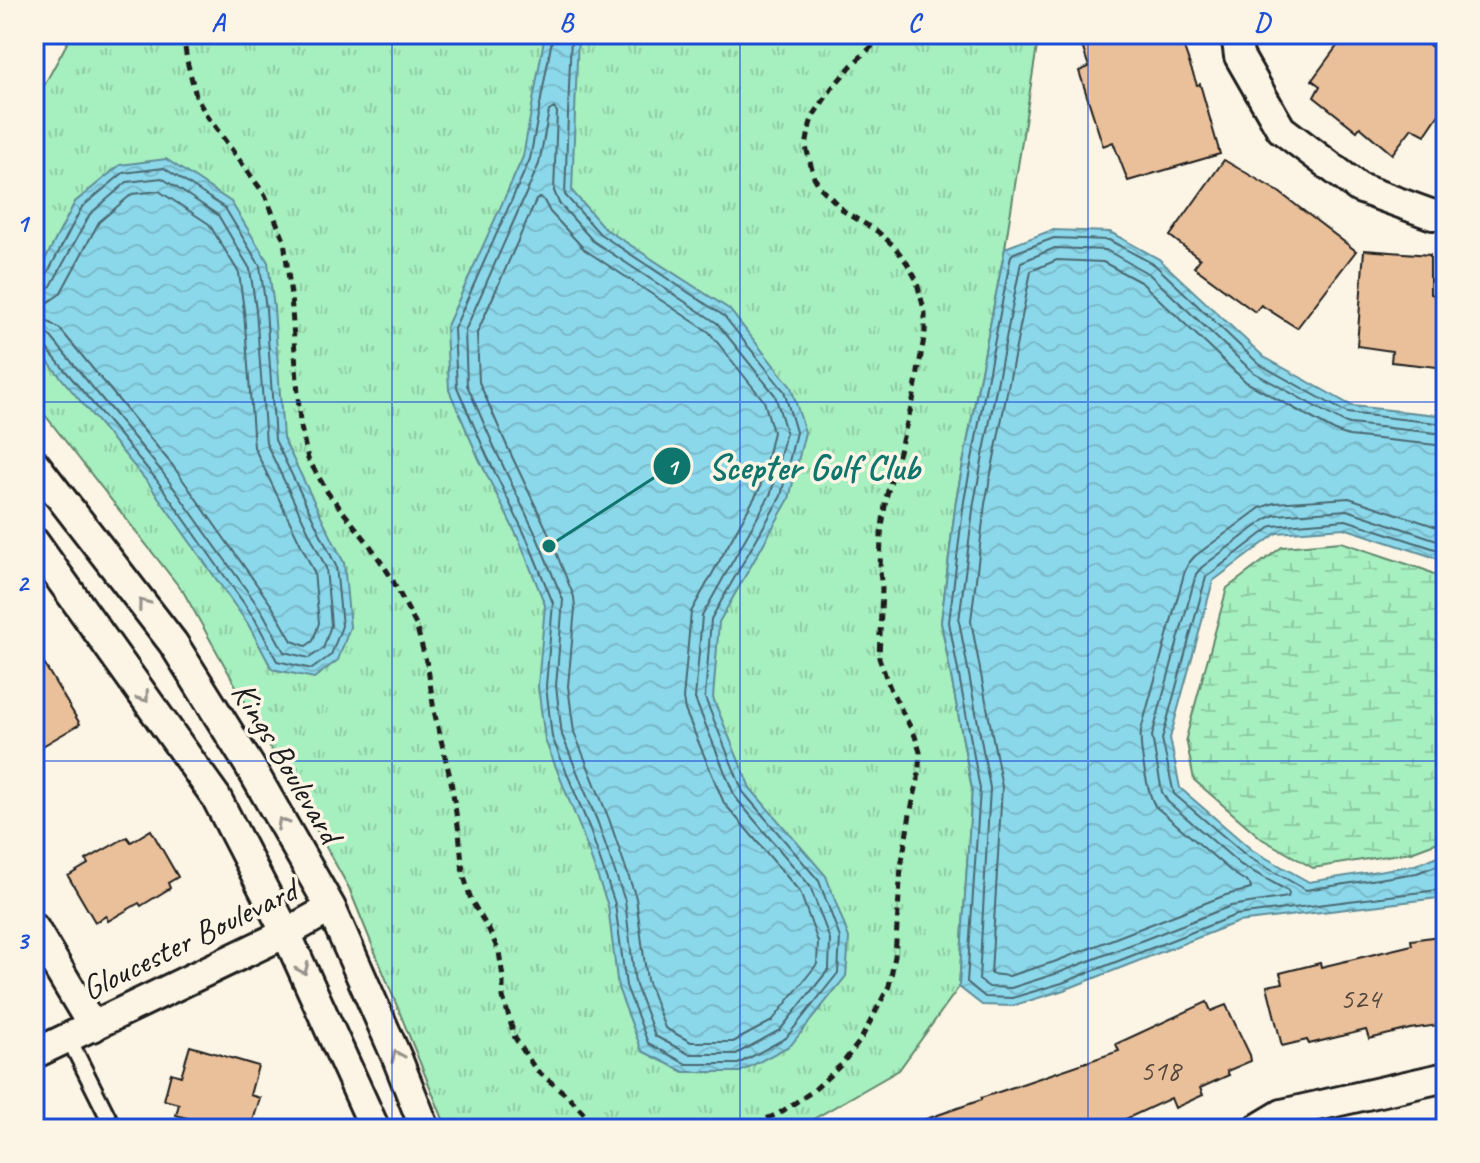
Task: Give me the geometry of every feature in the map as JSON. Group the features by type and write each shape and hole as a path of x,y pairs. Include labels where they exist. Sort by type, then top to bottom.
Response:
{"street":[{"path":"1236,34 1239,56 1281,129 1359,188 1433,215 1446,214"},
{"name":"Kings Boulevard","path":"34,463 173,643 251,768 331,908 425,1129"},
{"path":"34,542 216,797 286,933 375,1129"},
{"name":"Gloucester Boulevard","path":"34,1054 286,933 331,908"},
{"path":"34,928 81,1033"},
{"path":"1257,1129 1282,1114 1446,1077"}],"lane":[{"path":"81,1033 114,1129"}],"path":[{"path":"183,34 196,96 265,195 284,240 300,423 308,459 328,493 391,577 416,625 451,781 463,873 471,900 499,952 503,997 515,1038 536,1070 568,1096 597,1127 611,1129"},
{"path":"741,1129 778,1114 813,1091 841,1065 860,1041 889,986 895,956 901,867 918,780 920,752 879,658 881,535 886,498 913,401 925,332 925,313 916,279 907,263 877,231 845,212 820,187 806,147 813,116 832,88 885,34"}],"green space":[{"path":"72,34 1039,34 1005,248 956,500 941,622 972,789 959,987 899,1070 796,1129 447,1129 349,888 184,593 34,401 34,104"},
{"path":"1341,542 1446,580 1446,839 1411,852 1313,868 1262,839 1194,780 1186,738 1227,588 1282,547"}],"water":[{"path":"545,34 578,34 572,191 604,228 729,309 791,387 805,432 789,499 719,622 713,698 750,788 826,876 849,938 846,976 791,1045 740,1072 684,1072 642,1051 618,988 608,906 545,740 538,686 545,605 520,542 449,390 446,328 523,157"},
{"path":"166,159 231,202 268,262 283,438 344,563 350,627 338,660 314,678 272,669 248,624 149,484 34,345 34,281 75,202 120,165"},
{"path":"1052,230 1110,232 1159,259 1264,357 1352,406 1446,416 1446,563 1344,528 1277,533 1213,581 1170,738 1180,788 1252,850 1309,882 1415,865 1446,853 1446,897 1238,922 1064,990 1012,1006 982,1005 959,987 972,789 941,622 956,500 1005,248"}],"building":[{"path":"1078,34 1179,34 1197,85 1200,84 1220,154 1128,181 1113,142 1103,146 1079,71 1089,67"},
{"path":"1346,34 1415,34 1446,58 1446,104 1425,135 1412,128 1392,154 1360,127 1357,131 1314,97 1320,86 1312,80"},
{"path":"1224,160 1279,192 1356,251 1297,328 1261,305 1255,312 1194,267 1200,259 1170,236"},
{"path":"1364,250 1430,255 1430,294 1446,297 1446,368 1391,362 1392,351 1357,346"},
{"path":"34,647 80,724 34,751"},
{"path":"151,830 178,877 168,883 170,888 141,906 139,903 108,921 106,916 95,922 68,876 88,864 86,860 127,837 131,842"},
{"path":"1446,935 1446,1024 1369,1039 1366,1030 1309,1044 1307,1040 1282,1046 1267,986 1283,983 1280,973 1320,963 1321,967 1412,945 1411,940"},
{"path":"1207,1002 1211,1011 1226,1005 1251,1061 1227,1071 1229,1075 1200,1088 1203,1095 1175,1108 1171,1098 1104,1129 910,1129 909,1125 981,1098 1119,1051 1116,1044"},
{"path":"190,1046 258,1066 250,1095 260,1098 252,1124 237,1120 235,1129 226,1129 176,1115 179,1104 164,1100 171,1073 181,1076"}],"place":[{"name":"Scepter Golf Club","path":"549,546"}]}
